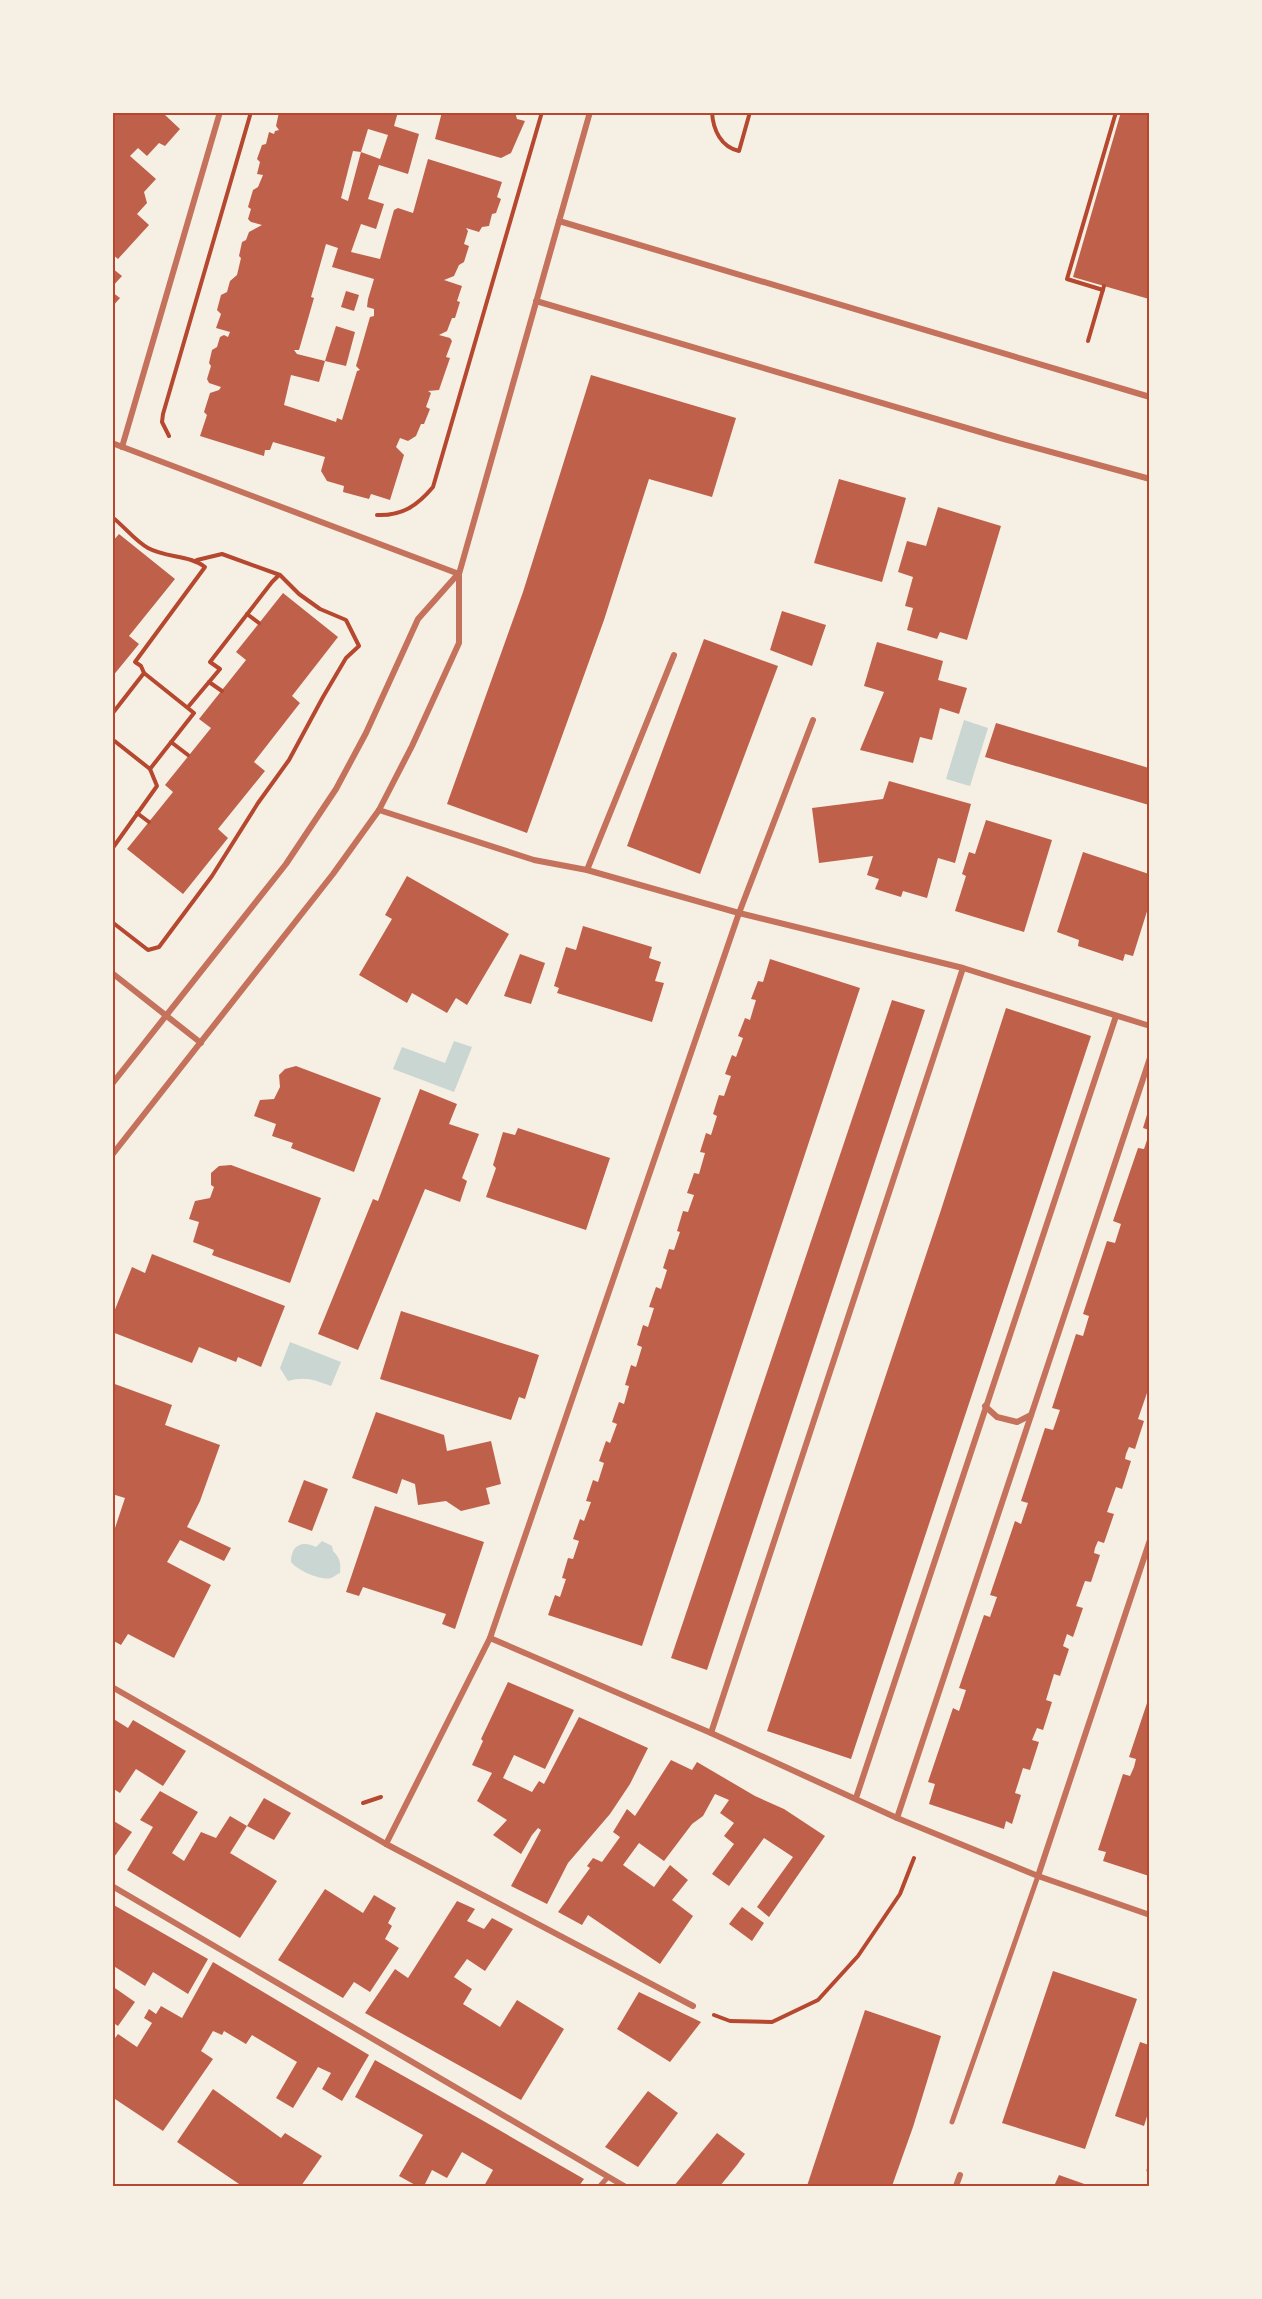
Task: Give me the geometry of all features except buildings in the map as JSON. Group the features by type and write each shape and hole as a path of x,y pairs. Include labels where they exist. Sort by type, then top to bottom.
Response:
{"street":[{"path":"122,447 220,112"},
{"path":"112,1155 333,874 379,810 412,746 459,643 459,573 590,112"},
{"path":"559,221 1149,397"},
{"path":"536,301 1004,439 1149,479"},
{"path":"112,443 459,573"},
{"path":"112,1084 286,864 336,789 366,733 418,620 459,573"},
{"path":"587,870 674,655"},
{"path":"386,1844 490,1638 739,913 813,720"},
{"path":"379,810 534,860 587,870 739,913 963,968 1149,1026"},
{"path":"711,1732 963,968"},
{"path":"112,973 201,1043"},
{"path":"856,1798 1116,1016"},
{"path":"897,1818 1149,1058"},
{"path":"985,1406 997,1417 1017,1422 1030,1415"},
{"path":"952,2122 1038,1876 1149,1540"},
{"path":"490,1638 711,1732 897,1818 1038,1876 1149,1915"},
{"path":"112,1687 386,1844 693,2006"},
{"path":"112,1886 624,2187"},
{"path":"956,2187 960,2175"},
{"path":"600,2187 608,2177"}],"path":[{"path":"172,440 167,435 162,422 163,414 251,112"},
{"path":"368,512 379,516 403,512 420,502 433,487 542,112"},
{"path":"712,112 713,127 729,149 739,151 750,112"},
{"path":"1088,341 1104,288 1067,279 1116,112"},
{"path":"112,517 147,548 177,558 196,560 222,554 280,574 313,604 346,620 359,646 346,658 289,760 258,803 212,876 159,947 148,950 112,922"},
{"path":"112,526 120,523"},
{"path":"150,769 194,713 144,673 141,666 135,662 205,567 196,560"},
{"path":"188,707 220,669 210,662 280,574"},
{"path":"247,614 259,623"},
{"path":"112,714 144,673"},
{"path":"208,682 222,691"},
{"path":"112,739 150,769 157,786 112,849"},
{"path":"171,742 188,755"},
{"path":"137,813 149,822"},
{"path":"361,1804 381,1797 386,1787"},
{"path":"705,2011 730,2021 772,2022 818,2000 864,1947 900,1894 914,1858"}],"shaded area":[{"path":"964,720 988,728 970,786 946,779"},
{"path":"454,1041 472,1047 454,1092 393,1069 402,1047 445,1063"},
{"path":"290,1342 341,1362 331,1386 310,1379 288,1381 280,1368"},
{"path":"322,1541 332,1546 340,1561 340,1573 327,1579 310,1574 291,1562 295,1548 302,1544 316,1547"}]}
